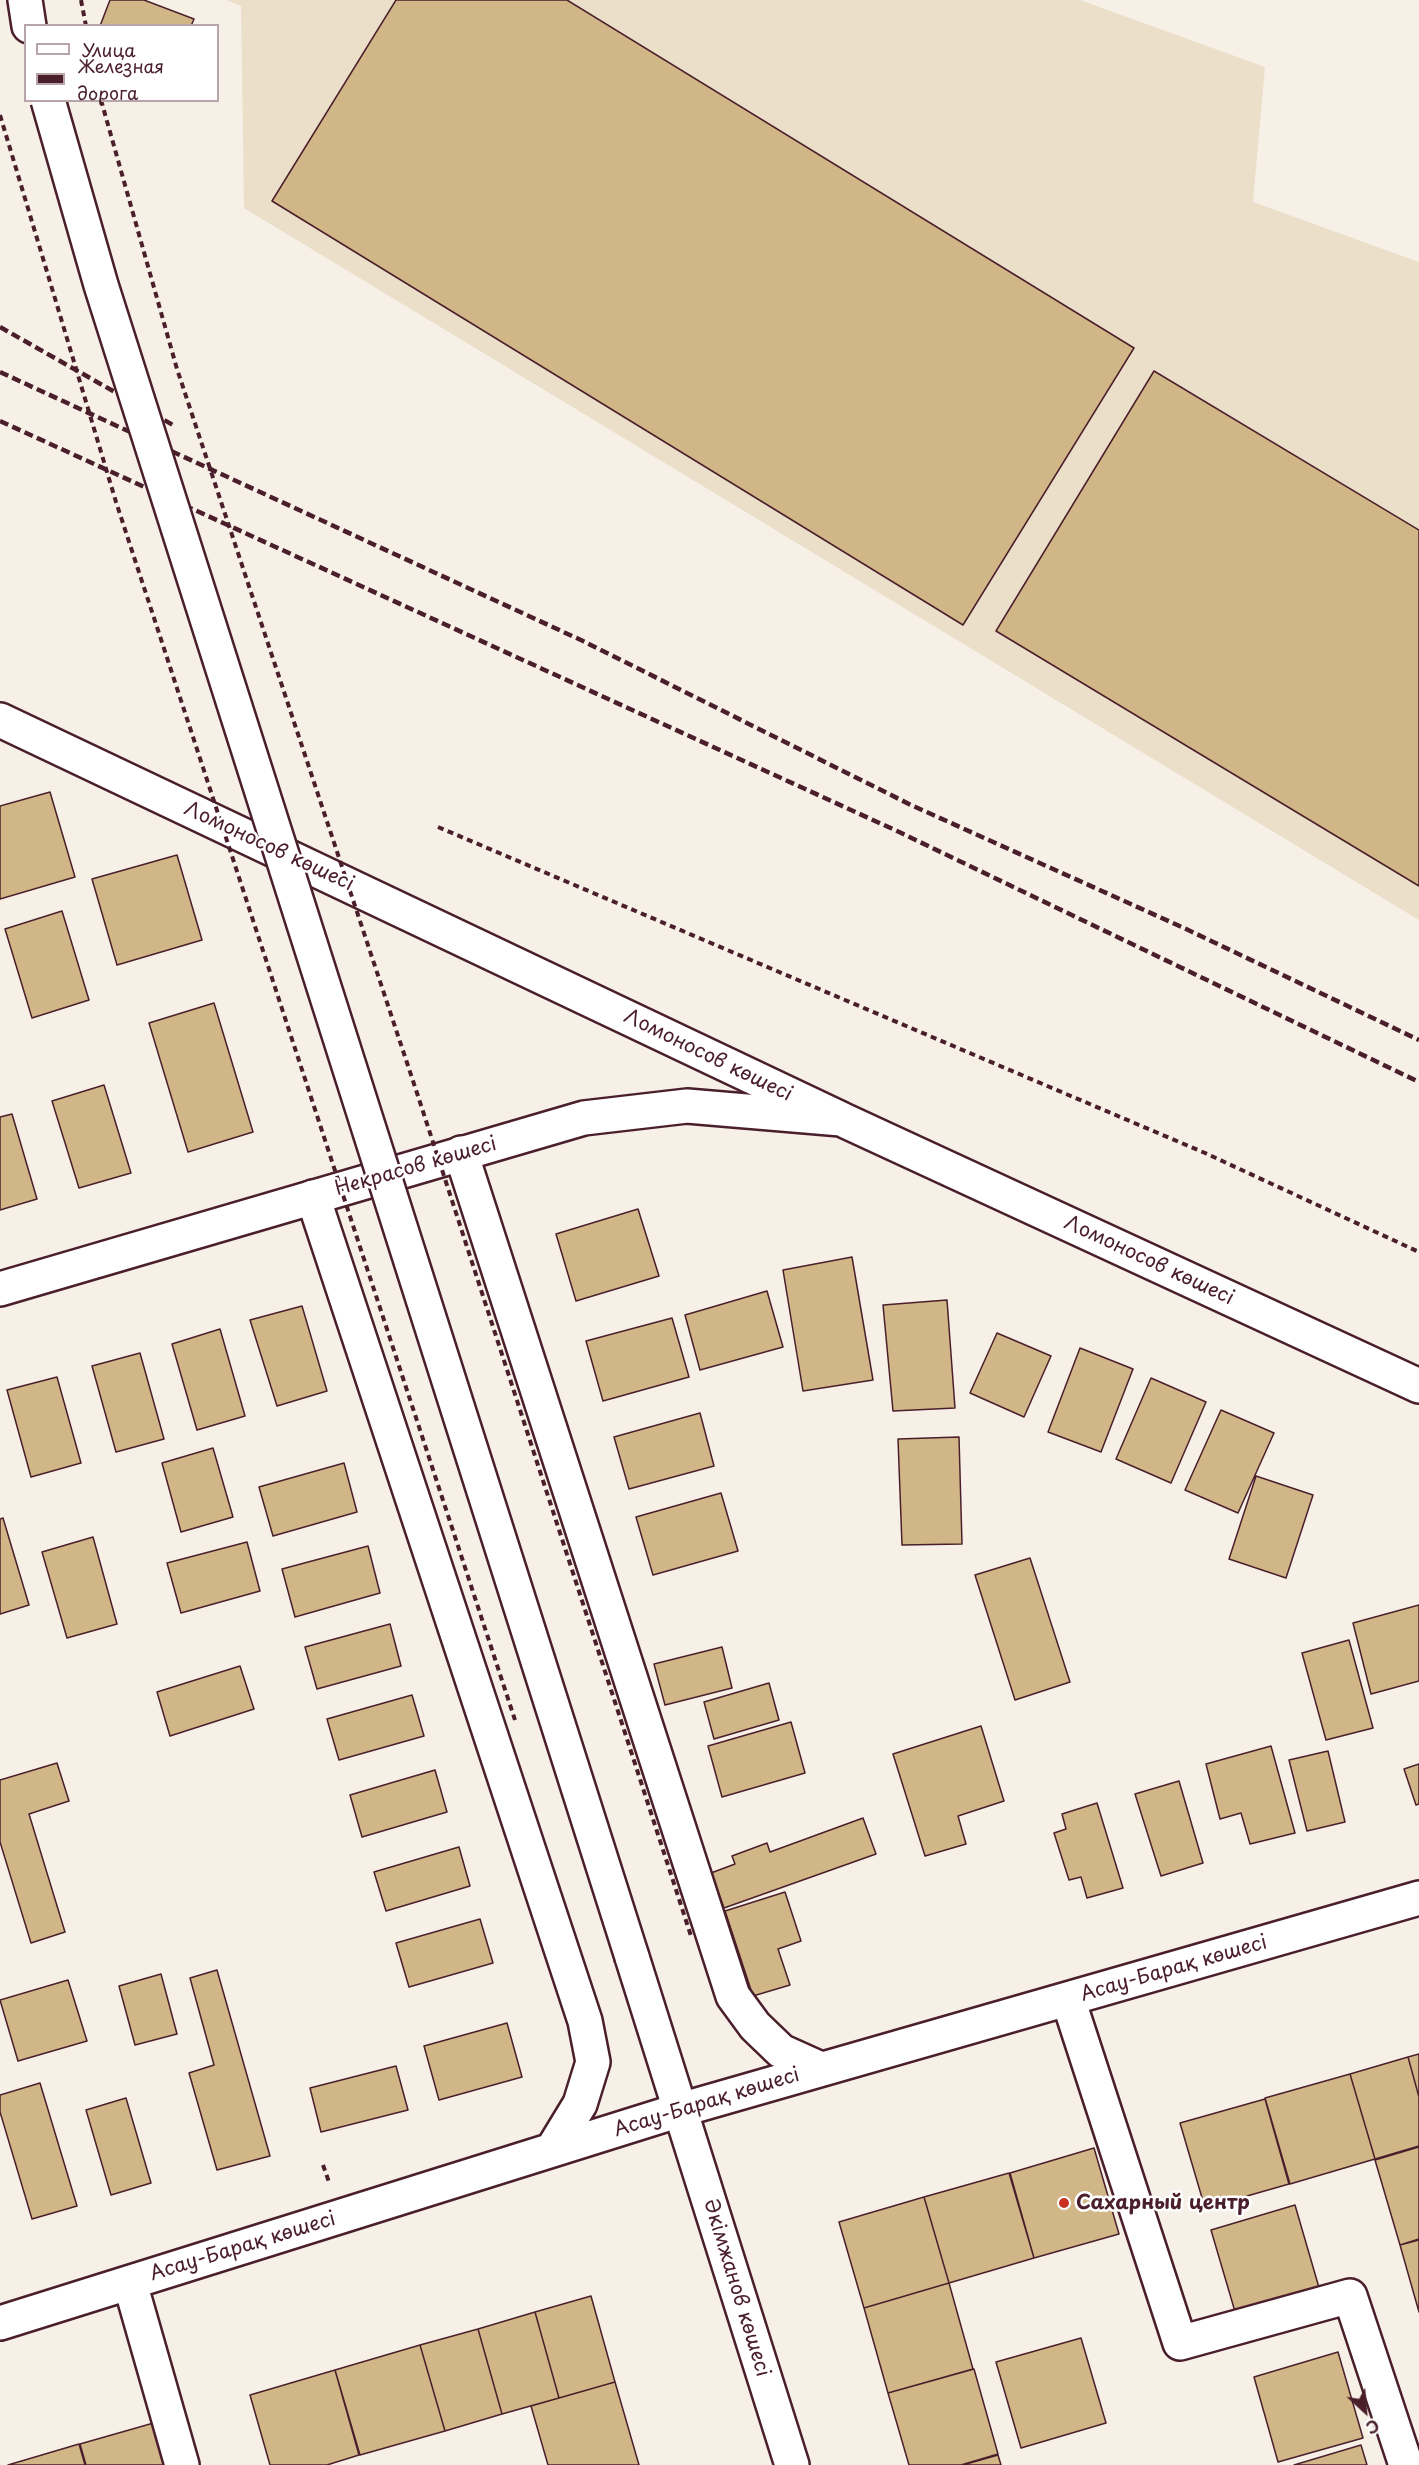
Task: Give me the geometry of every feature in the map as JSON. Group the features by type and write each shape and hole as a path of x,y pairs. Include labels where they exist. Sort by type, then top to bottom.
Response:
{"main road":[{"path":"25,0 29,24"},
{"name":"Әкімжанов көшесі","path":"49,102 101,285 792,2465"},
{"name":"Ломоносов көшесі","path":"0,720 841,1119 1419,1386"},
{"name":"Некрасов көшесі","path":"0,1288 584,1118 687,1106 841,1119"},
{"path":"461,1153 733,1996 755,2026 781,2051 821,2069"},
{"path":"313,1197 585,2021 593,2061 580,2104 552,2150"},
{"name":"Асау-Барақ көшесі","path":"0,2323 680,2110 1419,1898"},
{"path":"1068,1999 1180,2343 1350,2296 1406,2465"},
{"path":"129,2283 182,2465"}],"path":[{"path":"81,0 86,24"},
{"path":"102,102 177,369 422,1108 691,1936"},
{"path":"0,115 116,502 516,1721"},
{"path":"438,827 1206,1153 1419,1252"}],"shaded area":[{"path":"227,0 1080,0 1265,67 1253,202 1419,262 1419,920 244,208 241,6"}],"building":[{"path":"110,0 144,0 194,19 192,24 101,24"},
{"path":"396,0 567,0 1134,348 963,625 272,201"},
{"path":"1154,371 1419,530 1419,886 996,631"},
{"path":"50,792 75,877 0,899 0,806"},
{"path":"177,855 202,940 117,965 92,879"},
{"path":"62,911 89,1000 32,1018 5,929"},
{"path":"214,1003 253,1132 188,1152 149,1023"},
{"path":"104,1085 131,1173 79,1188 52,1101"},
{"path":"12,1114 37,1199 0,1210 0,1117"},
{"path":"638,1209 659,1276 576,1301 556,1234"},
{"path":"852,1257 873,1380 803,1391 783,1270"},
{"path":"767,1291 783,1347 700,1370 685,1315"},
{"path":"947,1300 955,1408 893,1411 883,1305"},
{"path":"302,1306 327,1391 277,1406 250,1320"},
{"path":"672,1318 689,1377 603,1401 586,1341"},
{"path":"220,1329 245,1416 197,1430 172,1344"},
{"path":"997,1333 1051,1356 1024,1417 970,1393"},
{"path":"1080,1348 1133,1369 1101,1452 1048,1432"},
{"path":"140,1353 164,1439 116,1452 92,1366"},
{"path":"57,1377 81,1463 31,1477 7,1390"},
{"path":"1151,1378 1206,1402 1171,1483 1116,1459"},
{"path":"1221,1410 1274,1433 1238,1513 1185,1490"},
{"path":"700,1413 714,1466 629,1489 614,1437"},
{"path":"959,1437 962,1544 902,1545 898,1439"},
{"path":"213,1448 233,1517 181,1532 162,1463"},
{"path":"344,1463 357,1512 273,1536 259,1487"},
{"path":"1256,1476 1313,1495 1286,1578 1229,1559"},
{"path":"721,1493 738,1551 653,1575 636,1517"},
{"path":"3,1518 29,1605 0,1614 0,1519"},
{"path":"93,1537 117,1624 67,1638 42,1552"},
{"path":"247,1542 260,1591 181,1613 167,1563"},
{"path":"368,1546 380,1593 295,1617 282,1569"},
{"path":"1030,1558 1070,1682 1015,1700 975,1575"},
{"path":"1419,1605 1419,1681 1371,1694 1353,1623"},
{"path":"390,1624 401,1666 317,1689 305,1647"},
{"path":"1349,1640 1373,1728 1326,1740 1302,1653"},
{"path":"722,1647 732,1688 665,1705 654,1664"},
{"path":"240,1666 254,1709 170,1736 157,1692"},
{"path":"769,1683 779,1720 714,1739 704,1702"},
{"path":"412,1695 424,1736 339,1760 327,1719"},
{"path":"791,1722 805,1773 722,1797 708,1746"},
{"path":"981,1726 1004,1801 958,1816 966,1844 925,1856 893,1754"},
{"path":"1271,1746 1295,1833 1250,1844 1241,1813 1220,1819 1206,1764"},
{"path":"1328,1751 1345,1822 1307,1831 1289,1760"},
{"path":"57,1763 69,1801 29,1814 65,1932 31,1943 0,1842 0,1780"},
{"path":"1419,1764 1419,1804 1416,1805 1404,1769"},
{"path":"435,1770 447,1812 362,1837 350,1795"},
{"path":"1179,1781 1203,1863 1161,1876 1135,1794"},
{"path":"1097,1803 1123,1888 1087,1898 1081,1877 1069,1880 1054,1833 1066,1829 1062,1814"},
{"path":"863,1818 876,1854 724,1908 711,1873 735,1864 732,1856 767,1843 770,1852"},
{"path":"459,1847 470,1886 386,1911 374,1872"},
{"path":"785,1892 801,1941 778,1949 790,1985 753,1996 725,1911"},
{"path":"480,1919 493,1963 409,1987 396,1943"},
{"path":"217,1970 270,2156 217,2170 189,2073 214,2065 190,1978"},
{"path":"161,1974 177,2034 135,2045 119,1986"},
{"path":"68,1980 87,2041 18,2061 0,2000"},
{"path":"507,2023 522,2077 439,2100 424,2046"},
{"path":"1419,2054 1419,2097 1408,2057"},
{"path":"1408,2057 1419,2097 1419,2146 1375,2159 1350,2074"},
{"path":"396,2066 408,2110 321,2132 310,2088"},
{"path":"1350,2074 1375,2159 1290,2184 1265,2098"},
{"path":"40,2083 77,2206 32,2219 0,2112 0,2095"},
{"path":"126,2098 151,2183 111,2195 86,2110"},
{"path":"1265,2099 1289,2184 1205,2208 1180,2123"},
{"path":"1419,2147 1419,2239 1400,2245 1375,2160"},
{"name":"Сахарный центр","path":"1094,2148 1119,2234 1034,2258 1010,2173"},
{"path":"1009,2173 1034,2258 949,2283 924,2197"},
{"path":"924,2197 949,2283 864,2308 839,2222"},
{"path":"1295,2205 1320,2291 1236,2315 1211,2230"},
{"path":"1419,2240 1419,2312 1400,2245"},
{"path":"949,2283 973,2369 888,2393 864,2308"},
{"path":"591,2296 615,2382 559,2398 535,2312"},
{"path":"535,2312 559,2398 502,2414 478,2329"},
{"path":"478,2329 502,2414 445,2431 420,2345"},
{"path":"1081,2338 1106,2423 1021,2448 996,2362"},
{"path":"420,2345 445,2431 360,2455 335,2370"},
{"path":"1338,2352 1363,2438 1278,2462 1254,2377"},
{"path":"974,2369 998,2454 961,2465 909,2465 888,2393"},
{"path":"335,2370 359,2455 327,2465 270,2465 250,2395"},
{"path":"615,2382 639,2465 548,2465 531,2406"},
{"path":"164,2420 178,2465 86,2465 80,2444"},
{"path":"79,2444 85,2465 8,2465"},
{"path":"1361,2445 1367,2465 1294,2465"},
{"path":"998,2455 1001,2465 963,2465"}],"railway":[{"path":"0,327 173,425"},
{"path":"0,372 583,641 911,805 1184,928 1419,1040"},
{"path":"0,421 897,831 1419,1082"}],"place":[{"name":"Сахарный центр","path":"1064,2203"}]}
